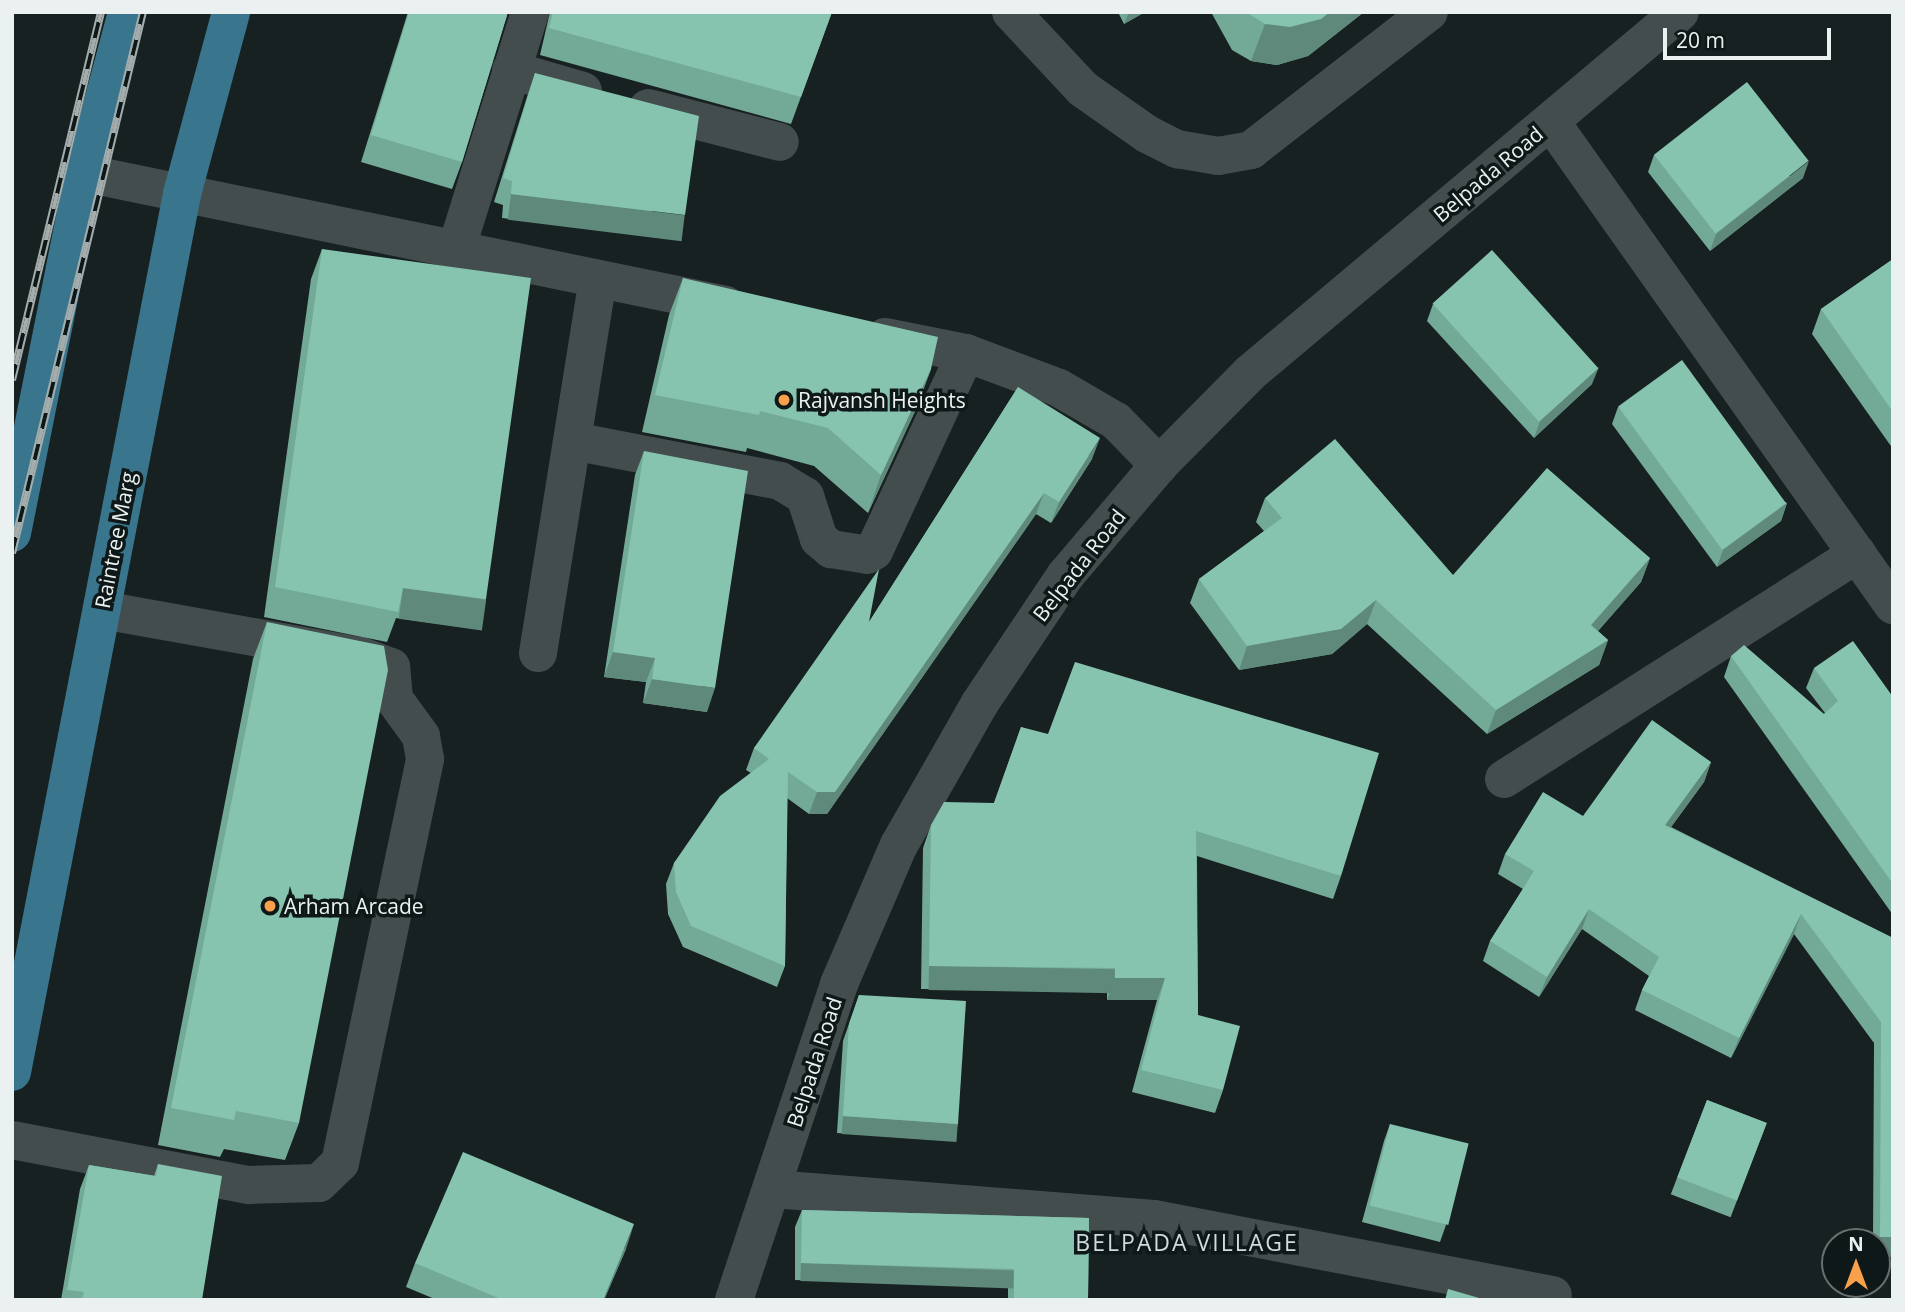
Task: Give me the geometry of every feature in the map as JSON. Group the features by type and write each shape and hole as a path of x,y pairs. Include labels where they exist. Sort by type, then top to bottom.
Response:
{"main road":[{"path":"12,533 84,173 127,12"},
{"name":"Raintree Marg","path":"12,1072 183,194 231,12"}],"street":[{"path":"456,250 530,12"},
{"path":"1011,12 1083,89 1147,134 1177,149 1218,156 1251,150 1429,12"},
{"name":"Belpada Road","path":"734,1300 839,984 899,845 980,703 1065,576 1159,465 1250,373 1680,12"},
{"path":"512,70 780,142"},
{"path":"1551,121 1893,605"},
{"path":"84,173 762,312"},
{"path":"538,653 598,279"},
{"path":"844,328 966,353 1059,388 1116,421 1159,465"},
{"path":"572,440 780,481 805,496 819,539 831,549 867,555 874,551 966,353"},
{"path":"1504,779 1857,554"},
{"path":"12,1140 249,1185 319,1183 340,1163 425,759 421,736 394,699 391,667 360,656 102,610"},
{"path":"773,1189 1154,1219 1553,1295"}],"building":[{"path":"409,12 508,12 462,162 371,135"},
{"path":"553,12 832,12 801,97 549,28"},
{"path":"1246,12 1330,12 1321,19 1290,27 1265,24"},
{"path":"535,73 699,116 685,215 511,194 512,181 503,178"},
{"path":"1747,82 1809,161 1716,233 1654,155"},
{"path":"322,249 531,278 486,599 403,588 398,612 275,587"},
{"path":"1492,250 1598,368 1539,422 1433,304"},
{"path":"1893,259 1893,412 1821,309"},
{"name":"Rajvansh Heights","path":"683,278 938,337 931,369 881,475 828,428 760,411 759,415 655,395"},
{"path":"1682,360 1786,503 1722,550 1618,406"},
{"path":"1018,387 1100,438 1059,502 1044,493 835,792 817,792 788,772 785,966 691,926 676,892 674,863 720,796 769,759 754,748 879,569 869,622"},
{"path":"1335,439 1453,575 1547,468 1650,558 1591,625 1608,640 1496,710 1376,600 1341,629 1247,646 1199,579 1282,518 1265,498"},
{"path":"644,451 748,471 715,688 652,679 655,658 613,652"},
{"name":"Arham Arcade","path":"267,622 384,646 388,670 299,1123 236,1111 234,1120 171,1108"},
{"path":"1853,641 1893,697 1893,884 1731,656 1744,645 1824,714 1838,701 1814,668"},
{"path":"1075,662 1379,753 1341,876 1196,831 1198,1015 1240,1026 1223,1090 1141,1070 1165,978 1115,978 1115,968 929,966 931,825 944,802 994,803 1021,727 1048,734"},
{"path":"1652,720 1711,762 1665,825 1893,938 1893,1237 1891,1228 1880,1228 1881,1022 1801,914 1739,1038 1642,990 1659,957 1589,909 1547,977 1490,941 1534,871 1505,854 1543,792 1583,816"},
{"path":"859,995 966,1001 958,1124 843,1116 849,1024"},
{"path":"1707,1100 1767,1123 1737,1200 1677,1177"},
{"path":"1390,1124 1469,1144 1448,1225 1370,1206"},
{"path":"463,1152 634,1224 603,1300 503,1300 415,1263"},
{"path":"158,1164 222,1176 202,1300 82,1300 84,1292 67,1290 89,1165 156,1176"},
{"path":"802,1210 1089,1218 1088,1300 1014,1300 1014,1269 801,1263"},
{"path":"1448,1289 1486,1300 1445,1300"}],"railway":[{"path":"12,380 101,12"},
{"path":"12,553 143,12"}],"place":[{"name":"Rajvansh Heights","path":"784,400"},
{"name":"Arham Arcade","path":"270,906"}],"district":[{"name":"BELPADA VILLAGE","path":"1187,1242"}]}
